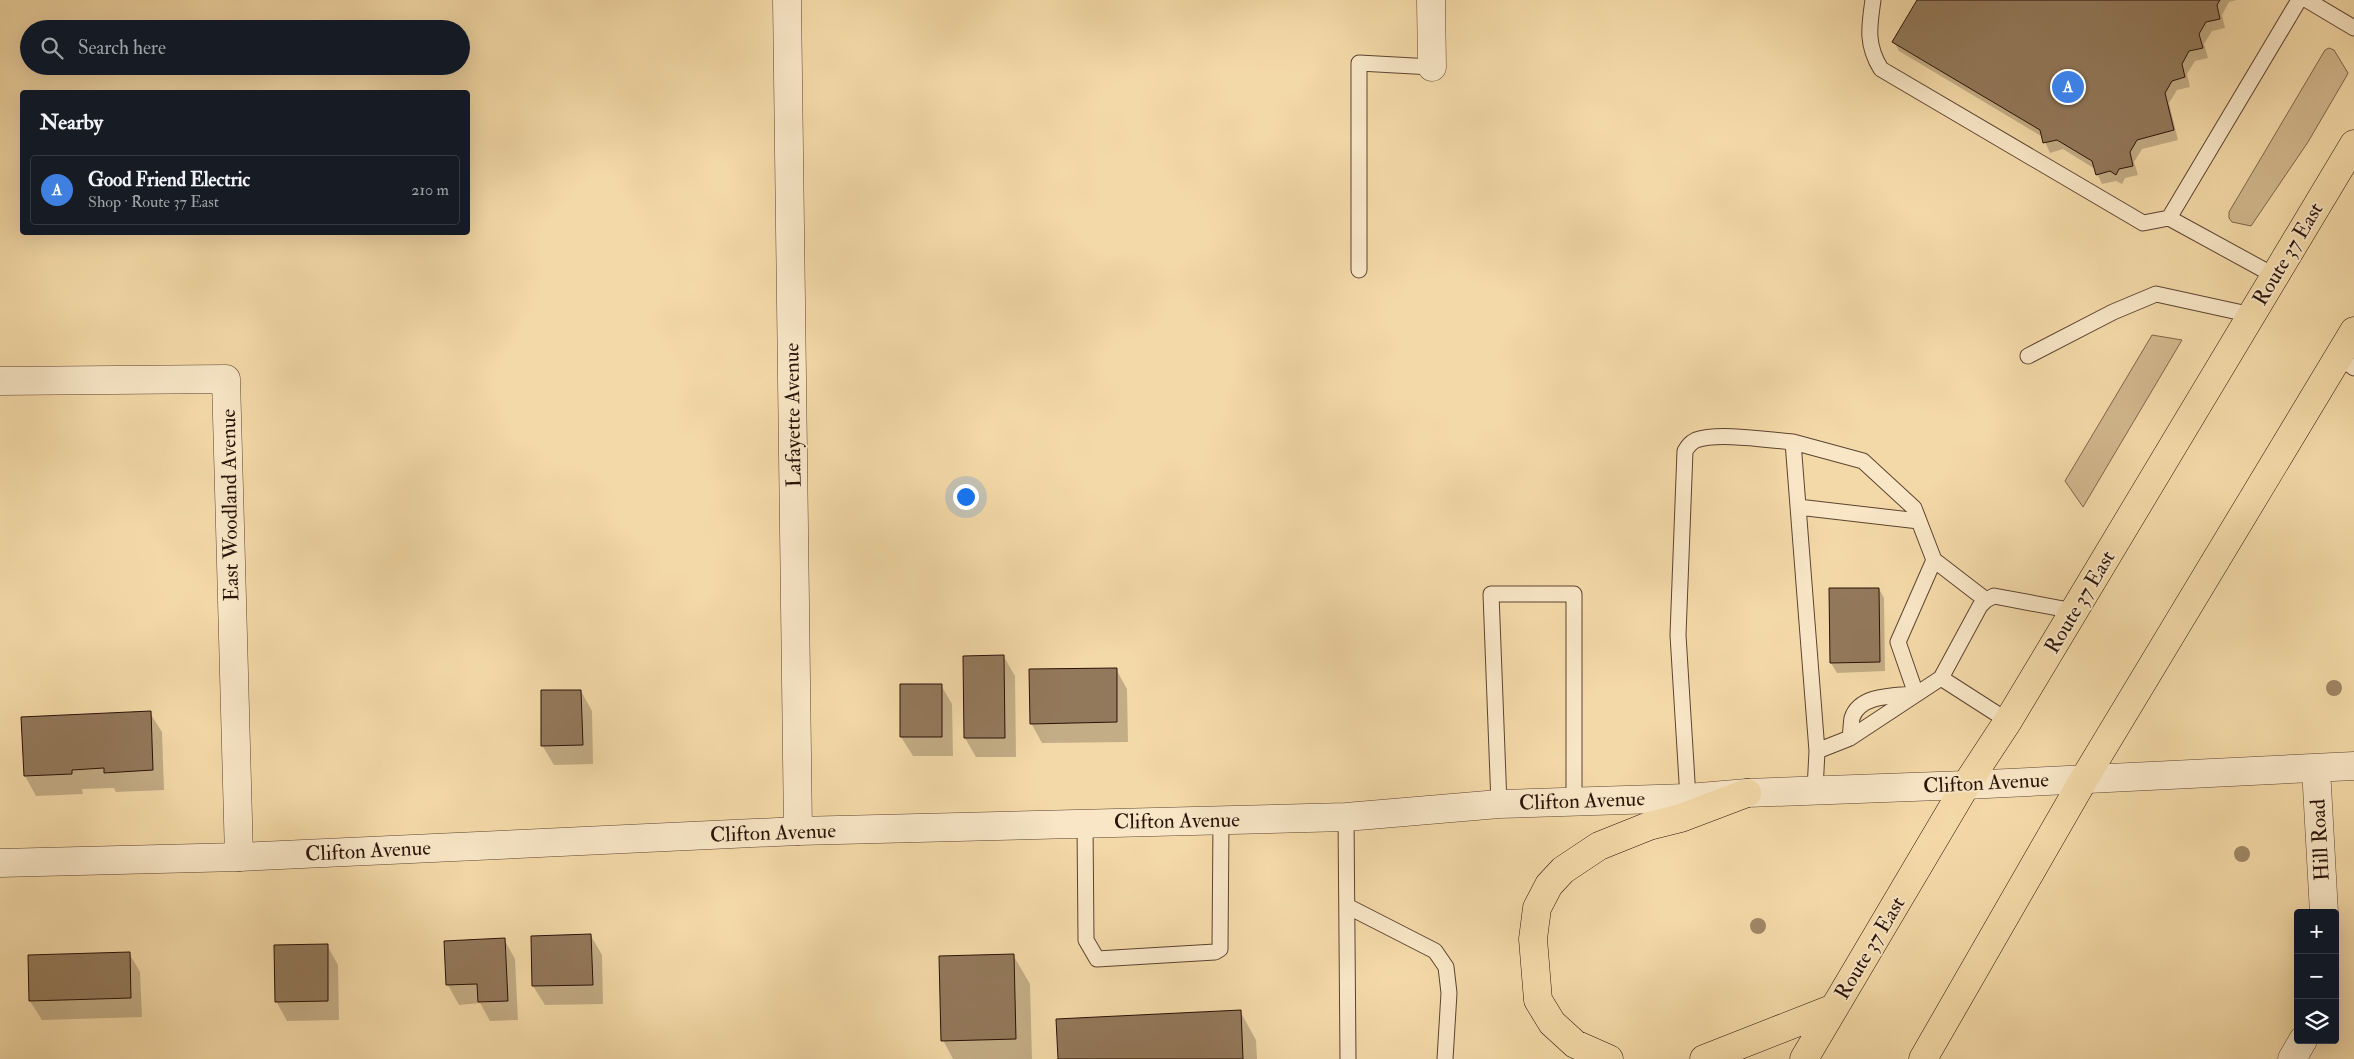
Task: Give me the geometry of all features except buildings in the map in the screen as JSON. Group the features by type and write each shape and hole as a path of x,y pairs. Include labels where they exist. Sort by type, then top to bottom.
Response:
{"highway":[{"name":"Route 37 East","path":"1804,1059 1966,785 2008,721 2354,144"},
{"path":"1923,1059 2084,778 2346,363 2354,331"},
{"path":"1609,1059 1574,1044 1552,1023 1538,1000 1532,939 1537,908 1549,885 1563,870 1599,846 1649,826 1681,818 1747,793"},
{"path":"1704,1059 1834,1008"}],"street":[{"name":"Lafayette Avenue","path":"787,0 798,831"},
{"path":"1431,0 1432,66"},
{"name":"East Woodland Avenue","path":"0,381 226,379 239,857"},
{"name":"Clifton Avenue","path":"0,863 239,857 798,831 1346,817 1499,804 1688,798 1747,793 1966,785 2354,766"},
{"name":"Hill Road","path":"2316,768 2324,909"},
{"path":"2292,1059 2301,1044"}],"lane":[{"path":"1873,0 1869,26 1870,40 1873,56 1881,69 2143,223 2169,218 2275,276"},
{"path":"2169,218 2299,0"},
{"path":"2307,0 2354,28"},
{"path":"1359,270 1359,63 1432,66"},
{"path":"2028,356 2113,312 2156,294 2252,315"},
{"path":"1688,798 1678,635 1685,451 1690,444 1698,440 1741,437 1793,442 1863,461 1914,508 1934,560 1986,600"},
{"path":"1793,442 1817,751 1815,790"},
{"path":"1798,507 1919,521"},
{"path":"1916,694 1898,642 1934,560"},
{"path":"1499,804 1492,594 1574,594 1574,802"},
{"path":"1817,751 1850,738 1941,678 1980,606 1986,600 1994,596 2074,611"},
{"path":"1941,678 2008,721"},
{"path":"1850,738 1853,716 1865,702 1891,696 1916,694"},
{"path":"1346,817 1348,1059"},
{"path":"1085,823 1086,940 1097,959 1216,952 1220,949 1221,820"},
{"path":"1347,906 1435,951 1446,967 1448,993 1444,1059"}],"shaded area":[{"path":"2329,48 2334,50 2348,73 2346,77 2308,142 2251,226 2232,222 2229,218 2229,212 2325,50"},
{"path":"2152,335 2182,340 2083,507 2065,481"}],"place":[{"name":"Good Friend Electric","path":"2068,87"}]}
